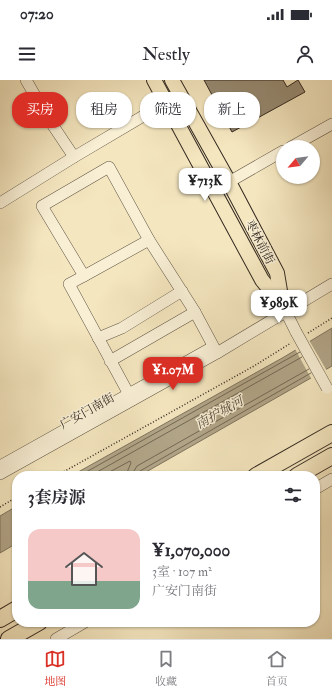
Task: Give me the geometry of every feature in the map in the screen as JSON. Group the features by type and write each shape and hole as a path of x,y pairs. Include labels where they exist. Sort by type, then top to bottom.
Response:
{"highway":[{"path":"265,471 332,433"},
{"path":"306,471 332,456"},
{"path":"0,619 12,612"},
{"path":"9,639 33,627"}],"main road":[{"name":"枣林前街","path":"154,80 161,92"},
{"name":"枣林前街","path":"172,80 229,182 277,273 284,309"},
{"name":"枣林前街","path":"181,128 262,280 284,309"}],"street":[{"path":"26,80 48,118 74,157"},
{"path":"0,204 74,157 140,118"},
{"path":"303,140 332,124"},
{"path":"229,182 276,155"},
{"path":"84,276 42,206 109,167 149,240 195,312 215,349"},
{"path":"130,397 69,284 149,240"},
{"name":"广安门南街","path":"284,309 332,277"},
{"name":"广安门南街","path":"0,474 130,397 284,309 332,284"},
{"path":"98,338 122,328 182,291"},
{"path":"284,309 327,388"},
{"path":"110,361 195,312"},
{"name":"广安门南街","path":"0,466 130,397"},
{"path":"320,486 332,479"},
{"path":"56,639 73,635 80,627"}],"path":[{"path":"65,471 254,366 298,336 332,318"},
{"path":"0,507 12,500"}],"water":[{"name":"南护城河","path":"332,328 332,366 148,471 80,471 284,357"},
{"path":"12,509 12,546 0,553 0,516"}],"pier":[{"path":"309,340 327,371 312,380 295,349"}],"building":[{"path":"204,80 283,80 287,87 298,80 305,92 260,117 260,92 210,92"},
{"path":"230,128 239,128 232,132"}]}
